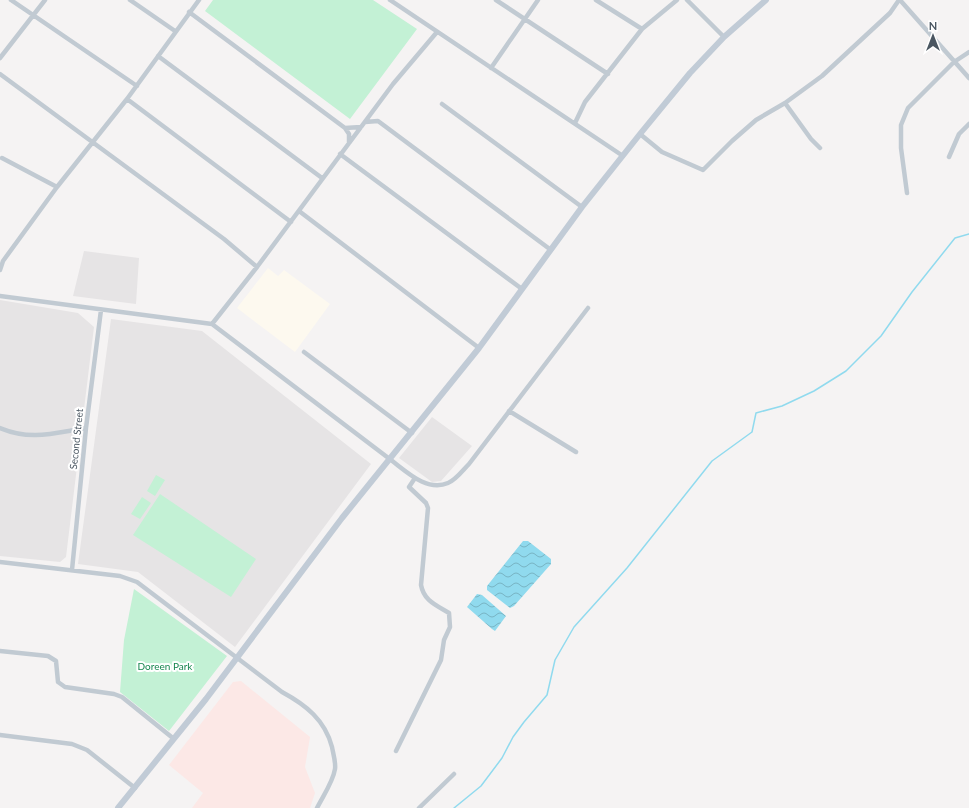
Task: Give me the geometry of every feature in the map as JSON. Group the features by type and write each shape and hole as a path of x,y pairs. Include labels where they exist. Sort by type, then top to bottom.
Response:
{"main road":[{"path":"118,808 237,658 342,518 391,460 479,348 582,207 640,134 690,73 724,37 765,0"}],"street":[{"path":"11,0 137,86"},
{"path":"0,58 45,0"},
{"path":"130,0 175,31"},
{"path":"0,270 1,259 57,187 94,143 199,0"},
{"path":"390,0 576,123 623,156"},
{"path":"496,0 608,74"},
{"path":"491,68 538,0"},
{"path":"596,0 642,29"},
{"path":"576,123 585,102 642,29 678,0"},
{"path":"687,0 724,37"},
{"path":"640,134 662,152 703,170 756,120 785,103 822,76 890,13 899,0 969,78"},
{"path":"189,12 345,128 349,134 349,144"},
{"path":"212,324 291,222 340,154 437,32"},
{"path":"907,193 900,148 900,125 908,108 954,62 969,52"},
{"path":"158,56 322,178"},
{"path":"0,74 224,239 257,267"},
{"path":"127,99 291,222"},
{"path":"785,103 811,139 820,148"},
{"path":"442,104 582,207"},
{"path":"375,109 378,121 551,250"},
{"path":"365,122 378,121"},
{"path":"949,157 959,134 969,124"},
{"path":"345,128 361,127"},
{"path":"340,154 522,290"},
{"path":"2,158 57,187"},
{"path":"299,211 479,348"},
{"path":"0,296 212,324 415,478 434,487 450,483 469,464 588,308"},
{"name":"Second Street","path":"72,570 86,428 101,310"},
{"path":"304,352 412,433"},
{"path":"509,411 576,452"},
{"path":"0,428 15,434 36,436 86,428"},
{"path":"396,751 442,660 444,640 450,627 449,613 430,602 423,594 421,585 428,508 426,503 409,487 415,478"},
{"path":"0,562 120,576 137,582 282,692 300,702 318,718 328,734 335,768 317,808"},
{"path":"0,651 48,656 56,661 58,682 65,687 114,694 122,697 174,739"},
{"path":"0,735 72,744 86,750 135,788"},
{"path":"419,808 454,774"}],"shaded area":[{"path":"84,251 139,258 136,304 73,296"},
{"path":"268,268 278,276 284,270 330,304 295,352 237,308"},
{"path":"0,300 78,313 94,327 66,557 60,562 0,556"},
{"path":"111,319 202,331 371,464 235,647 138,572 78,564"},
{"path":"432,417 472,446 441,481 432,482 399,458"},
{"path":"241,681 310,737 305,767 315,793 310,808 192,808 203,793 169,765 233,682"}],"green space":[{"path":"213,0 373,0 417,29 350,119 205,11"},
{"path":"156,475 165,480 155,496 147,491"},
{"path":"160,494 256,559 231,597 133,535"},
{"path":"142,497 151,503 140,519 131,514"},
{"name":"Doreen Park","path":"134,589 227,656 169,731 120,692 124,640"}],"water":[{"path":"523,541 528,541 551,559 551,564 514,606 510,608 487,590 487,586"},
{"path":"477,594 482,595 506,616 495,631 467,607"}],"waterway":[{"path":"454,808 481,786 502,758 513,737 547,695 555,660 574,627 627,568 712,461 752,432 756,413 782,406 814,391 846,371 881,336 912,292 955,238 969,234"}]}
